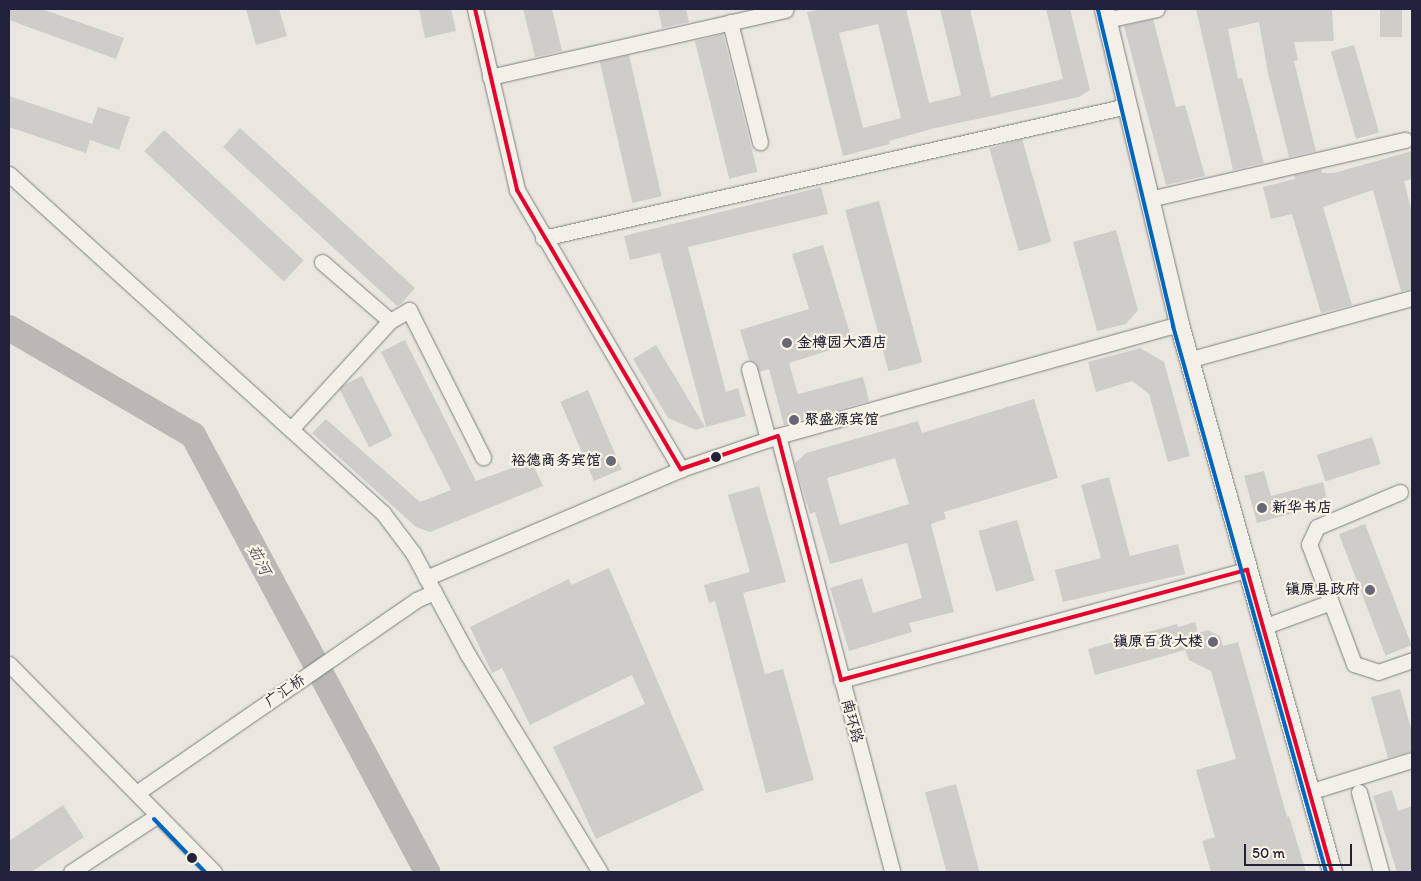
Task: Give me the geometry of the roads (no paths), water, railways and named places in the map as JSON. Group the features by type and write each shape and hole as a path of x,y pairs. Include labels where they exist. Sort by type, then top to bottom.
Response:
{"main road":[{"path":"1105,14 1188,360 1332,872"}],"street":[{"path":"475,9 517,190 543,238 681,469"},
{"path":"1105,14 1157,9"},
{"path":"490,77 785,10"},
{"path":"730,22 760,142"},
{"path":"543,238 1127,106"},
{"path":"1149,199 1405,140"},
{"path":"9,174 384,513 426,578 468,655 600,872"},
{"path":"322,262 390,321"},
{"path":"1188,360 1412,298"},
{"path":"291,429 390,321 409,310 483,457"},
{"path":"426,578 681,469 773,438 1179,324"},
{"name":"南环路","path":"749,369 773,438 841,680 892,872"},
{"path":"1400,492 1316,527 1309,544 1354,664 1378,672 1412,660"},
{"path":"841,680 1247,570"},
{"name":"广汇桥","path":"138,792 416,600 434,592"},
{"path":"1262,626 1331,602"},
{"path":"9,664 138,792 214,872"},
{"path":"1309,792 1412,760"},
{"path":"1358,792 1381,872"},
{"path":"71,872 158,814"}],"waterway":[{"name":"茹河","path":"9,328 193,435 427,872"}],"place":[{"name":"金樽园大酒店","path":"787,343"},
{"name":"聚盛源宾馆","path":"794,420"},
{"name":"裕德商务宾馆","path":"611,461"},
{"name":"新华书店","path":"1262,508"},
{"name":"镇原县政府","path":"1370,590"},
{"name":"镇原百货大楼","path":"1213,642"}]}
